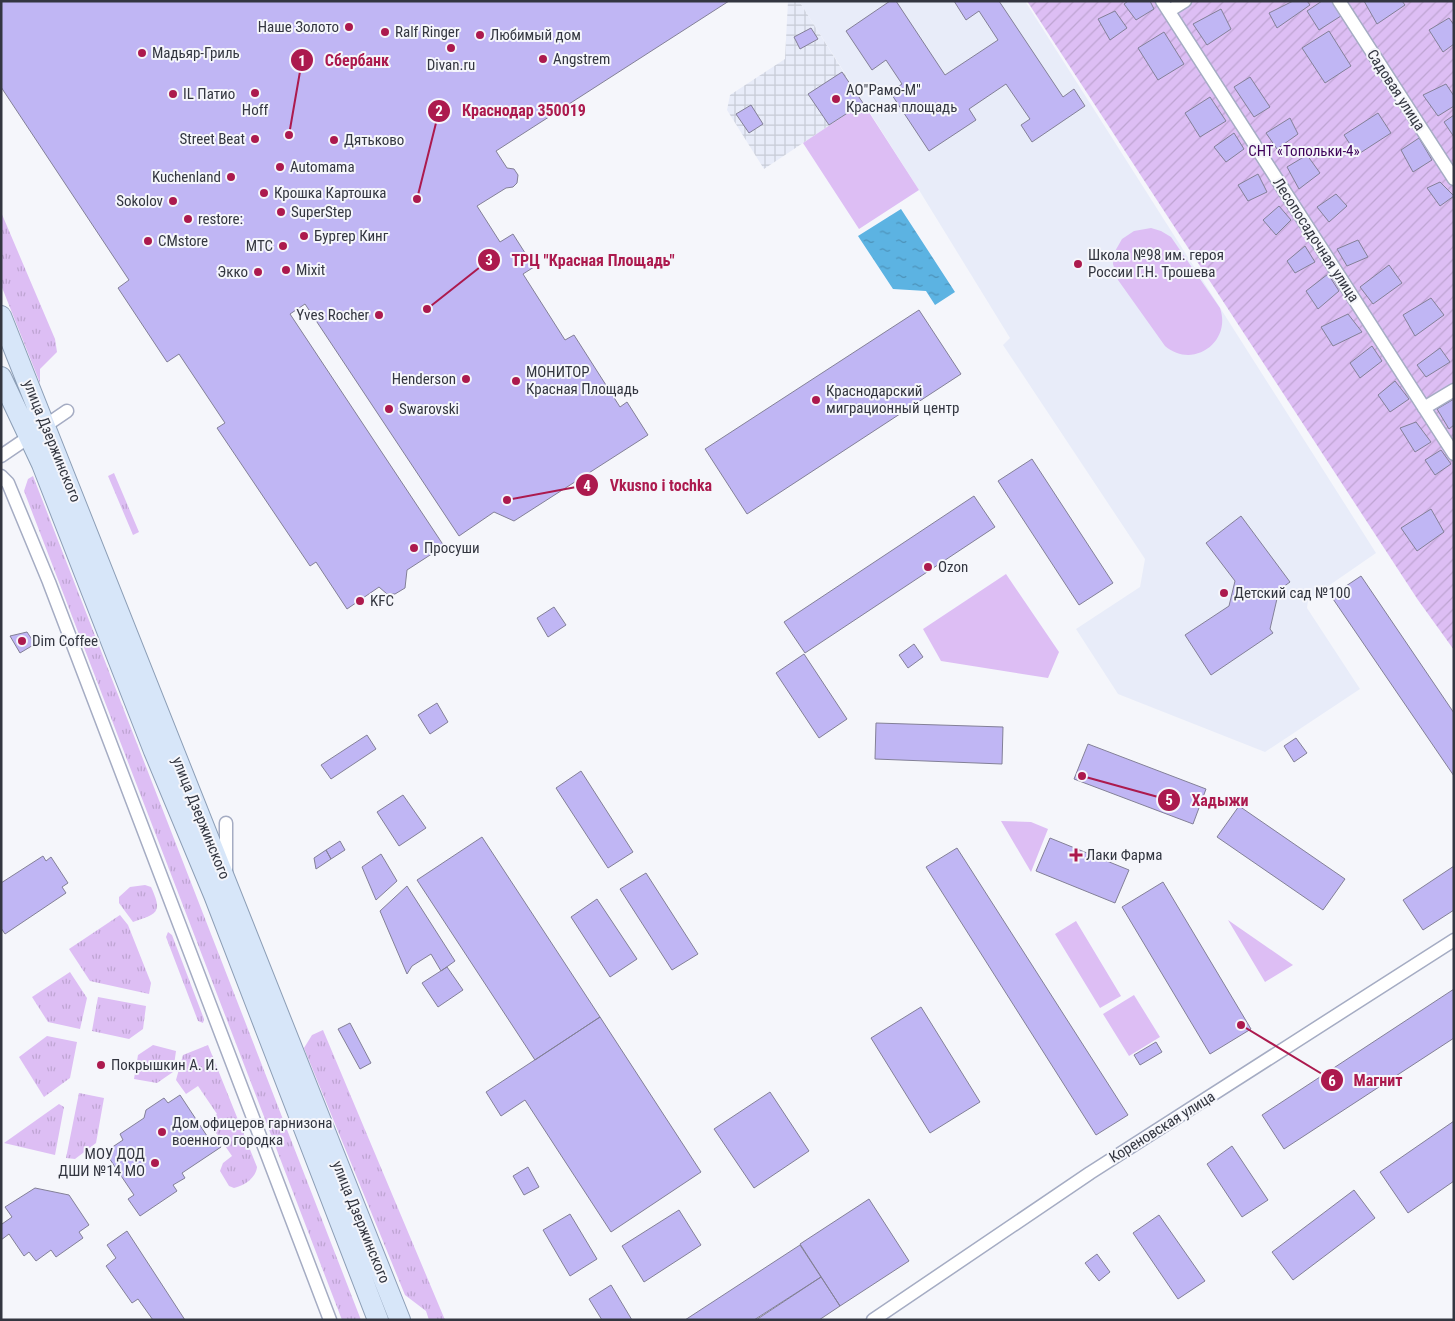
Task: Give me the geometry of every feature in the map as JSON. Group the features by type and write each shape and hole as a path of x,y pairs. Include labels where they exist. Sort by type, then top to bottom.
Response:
{"main road":[{"name":"улица Дзержинского","path":"1,316 38,431 154,751 214,895 378,1320"},
{"name":"улица Дзержинского","path":"1,377 38,431 226,879 400,1320"}],"street":[{"path":"1166,6 1185,1"},
{"name":"Садовая улица","path":"1339,1 1454,179"},
{"name":"Лесопосадочная улица","path":"1166,6 1454,454"},
{"path":"1424,408 1454,390"},
{"path":"1,456 67,411"},
{"path":"1,476 8,483 52,591 330,1320"},
{"path":"226,823 226,879"},
{"name":"Кореновская улица","path":"874,1320 1090,1173 1454,940"}],"shaded area":[{"path":"788,1 799,1 863,103 764,169 727,110 730,95 785,59"},
{"name":"Школа №98 им. героя России Г.Н. Трошева","path":"799,1 1025,1 1376,553 1308,600 1307,608 1360,689 1265,752 1118,694 1076,629 1140,587 1145,559 1003,345 1010,338"}],"green space":[{"name":"СНТ «Топольки-4»","path":"1027,1 1454,1 1454,650 1418,600"},
{"path":"863,103 919,190 859,229 803,143"},
{"path":"1,212 55,339 57,352 40,369 40,383 1,285"},
{"path":"1151,228 1171,237 1220,308 1222,320 1220,332 1208,349 1187,355 1176,353 1165,346 1118,280 1113,264 1114,253 1122,239 1134,231"},
{"path":"114,473 139,532 133,535 108,476"},
{"path":"33,476 361,1320 342,1320 24,491 28,479"},
{"path":"1006,574 1059,652 1048,678 941,661 923,629"},
{"path":"1001,821 1031,822 1048,829 1031,872"},
{"path":"145,885 151,887 155,896 157,902 156,911 148,917 133,922 119,903 119,897 130,887"},
{"path":"120,915 128,925 151,983 149,994 90,981 69,949"},
{"path":"1228,920 1293,965 1265,982"},
{"path":"1076,921 1121,996 1100,1008 1055,934"},
{"path":"168,932 172,935 204,1019 203,1023 198,1021 166,937"},
{"path":"70,972 87,998 80,1029 48,1022 32,997"},
{"path":"1134,995 1160,1037 1129,1056 1103,1014"},
{"path":"98,997 146,1006 143,1029 129,1039 92,1031"},
{"path":"323,1030 445,1320 429,1320 426,1311 405,1295 304,1048 312,1035"},
{"path":"47,1036 77,1042 70,1078 44,1097 19,1057"},
{"path":"153,1045 176,1051 173,1072 157,1083 134,1079 138,1055"},
{"path":"208,1045 257,1167 249,1181 234,1188 229,1186 220,1171 223,1163 232,1156 208,1121 217,1114 198,1086 186,1094 176,1080 183,1055"},
{"path":"79,1093 104,1098 96,1143 75,1159 66,1158"},
{"path":"59,1104 64,1107 55,1155 4,1143"}],"water":[{"path":"901,209 955,292 935,305 926,291 893,289 858,236"}],"building":[{"path":"1,1 729,1 496,151 507,168 514,169 518,175 517,183 477,206 500,242 513,234 534,267 523,274 565,340 574,335 620,407 627,402 648,435 514,521 494,512 459,536 305,304 290,314 444,546 407,570 405,588 395,594 387,594 379,587 347,609 316,562 310,566 217,428 225,423 179,354 167,362 118,288 129,280 1,87"},
{"path":"890,1 896,1 945,75 998,40 979,11 966,20 954,1 999,1 1063,97 1074,89 1085,106 1032,142 1021,125 1030,119 1006,84 969,109 976,120 929,151 890,92 902,84 886,60 872,70 846,31"},
{"path":"1128,1 1150,1 1154,9 1136,20 1124,4"},
{"path":"1293,1 1307,1 1310,5 1277,28 1269,13"},
{"path":"1322,1 1336,1 1344,14 1319,30 1307,11"},
{"path":"1364,1 1402,1 1405,5 1377,24"},
{"path":"1221,9 1231,29 1207,45 1193,24"},
{"path":"1115,11 1127,28 1110,40 1098,19"},
{"path":"1449,18 1454,25 1454,44 1443,52 1429,30"},
{"path":"811,28 818,39 800,49 794,37"},
{"path":"1329,31 1351,66 1325,83 1302,48"},
{"path":"1164,32 1184,64 1158,80 1138,48"},
{"name":"АО\"Рамо-М\" Красная площадь","path":"842,72 863,103 829,125 808,94"},
{"path":"1250,77 1270,107 1254,117 1234,87"},
{"path":"1446,84 1454,96 1454,106 1438,116 1423,95"},
{"path":"1210,97 1226,121 1200,137 1185,113"},
{"path":"751,105 763,124 749,133 736,114"},
{"path":"1378,113 1391,133 1357,155 1344,135"},
{"path":"1454,115 1454,137 1444,122"},
{"path":"1290,118 1298,134 1277,149 1266,133"},
{"path":"1234,133 1244,149 1226,162 1214,147"},
{"path":"1419,138 1432,160 1413,172 1401,150"},
{"path":"1307,155 1320,173 1299,189 1287,167"},
{"path":"1258,174 1267,192 1248,201 1238,185"},
{"path":"1440,182 1454,196 1440,206 1427,188"},
{"path":"1336,194 1347,206 1329,222 1317,207"},
{"path":"1279,206 1291,220 1276,235 1263,220"},
{"path":"1358,240 1368,257 1347,266 1337,249"},
{"path":"1305,246 1315,262 1295,273 1287,261"},
{"path":"1389,265 1402,283 1373,304 1360,287"},
{"path":"1328,274 1339,291 1318,309 1306,291"},
{"path":"1431,298 1444,315 1415,336 1403,315"},
{"path":"919,310 961,374 747,514 705,449"},
{"path":"1348,314 1362,332 1333,346 1321,327"},
{"path":"1372,346 1382,361 1360,378 1350,363"},
{"path":"1440,348 1450,362 1426,377 1417,365"},
{"path":"1395,381 1409,399 1390,412 1378,395"},
{"path":"1454,399 1454,425 1449,429 1437,409"},
{"path":"1416,422 1431,442 1415,452 1400,428"},
{"path":"1441,450 1451,464 1435,475 1425,460"},
{"path":"1032,459 1113,583 1079,605 998,481"},
{"path":"974,496 995,527 805,653 784,622"},
{"path":"1431,509 1444,532 1417,551 1401,528"},
{"path":"1241,516 1290,582 1279,590 1270,629 1273,633 1211,675 1185,635 1229,606 1235,581 1206,543"},
{"path":"1361,576 1454,713 1454,776 1331,596"},
{"path":"554,607 566,625 548,637 537,618"},
{"path":"27,632 35,644 20,653 10,636"},
{"path":"914,644 923,657 908,668 899,655"},
{"path":"804,654 847,719 819,738 776,673"},
{"path":"437,703 448,722 430,734 418,715"},
{"path":"876,723 1003,727 1002,764 875,759"},
{"path":"367,735 376,749 331,779 321,765"},
{"path":"1296,738 1307,753 1294,762 1284,746"},
{"path":"1088,744 1206,789 1193,824 1074,779"},
{"path":"581,771 633,852 608,868 556,788"},
{"path":"403,795 426,828 399,846 377,812"},
{"path":"1239,806 1345,879 1323,910 1217,837"},
{"path":"482,837 600,1017 535,1060 417,880"},
{"path":"1050,838 1129,870 1115,903 1036,871"},
{"path":"340,841 345,850 331,859 326,850"},
{"path":"957,848 1128,1115 1096,1135 926,867"},
{"path":"326,850 331,859 316,869 314,858"},
{"path":"381,854 397,881 376,900 362,867"},
{"path":"43,856 46,861 51,857 68,883 62,887 66,893 5,934 1,928 1,883"},
{"path":"1454,866 1454,910 1423,930 1403,900"},
{"path":"646,873 698,954 672,970 620,889"},
{"path":"1163,882 1251,1029 1210,1054 1122,907"},
{"path":"407,886 455,961 441,971 431,954 412,966 407,974 380,911"},
{"path":"597,899 637,959 610,977 571,917"},
{"path":"447,967 463,990 438,1007 422,983"},
{"path":"1454,989 1454,1038 1284,1149 1262,1115"},
{"path":"921,1007 980,1102 930,1133 871,1038"},
{"path":"600,1017 701,1172 611,1232 525,1100 501,1116 486,1092"},
{"path":"350,1023 371,1063 360,1069 338,1029"},
{"path":"1156,1042 1162,1052 1140,1065 1134,1055"},
{"path":"770,1092 809,1151 754,1188 714,1129"},
{"name":"МОУ ДОД ДШИ №14 МО","path":"180,1095 211,1142 215,1139 221,1147 182,1173 185,1178 173,1185 177,1191 140,1216 128,1199 134,1195 105,1152 123,1140 120,1134 144,1118 146,1110 164,1098 168,1103"},
{"path":"1454,1121 1454,1181 1408,1213 1380,1172"},
{"path":"1232,1146 1268,1200 1242,1217 1207,1164"},
{"path":"528,1167 539,1187 524,1195 513,1176"},
{"path":"35,1188 69,1195 89,1225 79,1232 83,1238 56,1257 51,1250 36,1261 29,1252 24,1256 9,1234 1,1240 1,1222 2,1224 12,1217 5,1207"},
{"path":"1354,1190 1375,1218 1293,1280 1272,1252"},
{"path":"869,1199 909,1261 840,1306 800,1244"},
{"path":"679,1210 701,1245 644,1282 622,1246"},
{"path":"570,1214 597,1259 570,1276 543,1230"},
{"path":"1159,1215 1205,1281 1178,1299 1133,1233"},
{"path":"127,1231 185,1320 153,1320 138,1299 132,1303 106,1266 116,1258 107,1245"},
{"path":"800,1245 821,1277 754,1320 685,1320"},
{"path":"1097,1254 1110,1272 1099,1281 1085,1263"},
{"path":"821,1277 840,1306 819,1320 756,1320"},
{"path":"611,1285 632,1320 602,1320 589,1299"}],"place":[{"name":"Наше Золото","path":"349,27"},
{"name":"Ralf Ringer","path":"385,32"},
{"name":"Любимый дом","path":"480,35"},
{"name":"Divan.ru","path":"451,48"},
{"name":"Мадьяр-Гриль","path":"142,53"},
{"name":"Angstrem","path":"543,59"},
{"name":"Hoff","path":"255,93"},
{"name":"IL Патио","path":"173,94"},
{"name":"АО\"Рамо-М\" Красная площадь","path":"836,99"},
{"name":"Сбербанк","path":"289,135"},
{"name":"Street Beat","path":"255,139"},
{"name":"Дятьково","path":"334,140"},
{"name":"Automama","path":"280,167"},
{"name":"Kuchenland","path":"231,177"},
{"name":"Крошка Картошка","path":"264,193"},
{"name":"Краснодар 350019","path":"417,199"},
{"name":"Sokolov","path":"173,201"},
{"name":"SuperStep","path":"281,212"},
{"name":"restore:","path":"188,219"},
{"name":"Бургер Кинг","path":"304,236"},
{"name":"CMstore","path":"148,241"},
{"name":"МТС","path":"283,246"},
{"name":"Школа №98 им. героя России Г.Н. Трошева","path":"1078,264"},
{"name":"Mixit","path":"286,270"},
{"name":"Экко","path":"258,272"},
{"name":"ТРЦ \"Красная Площадь\"","path":"427,309"},
{"name":"Yves Rocher","path":"379,315"},
{"name":"Henderson","path":"466,379"},
{"name":"МОНИТОР Красная Площадь","path":"516,381"},
{"name":"Краснодарский миграционный центр","path":"816,400"},
{"name":"Swarovski","path":"389,409"},
{"name":"Vkusno i tochka","path":"507,500"},
{"name":"Просуши","path":"414,548"},
{"name":"Ozon","path":"928,567"},
{"name":"Детский сад №100","path":"1224,593"},
{"name":"KFC","path":"360,601"},
{"name":"Dim Coffee","path":"22,641"},
{"name":"Хадыжи","path":"1082,776"},
{"name":"Лаки Фарма","path":"1076,855"},
{"name":"Магнит","path":"1241,1025"},
{"name":"Покрышкин А. И.","path":"101,1065"},
{"name":"Дом офицеров гарнизона военного городка","path":"162,1132"},
{"name":"МОУ ДОД ДШИ №14 МО","path":"155,1163"}]}
